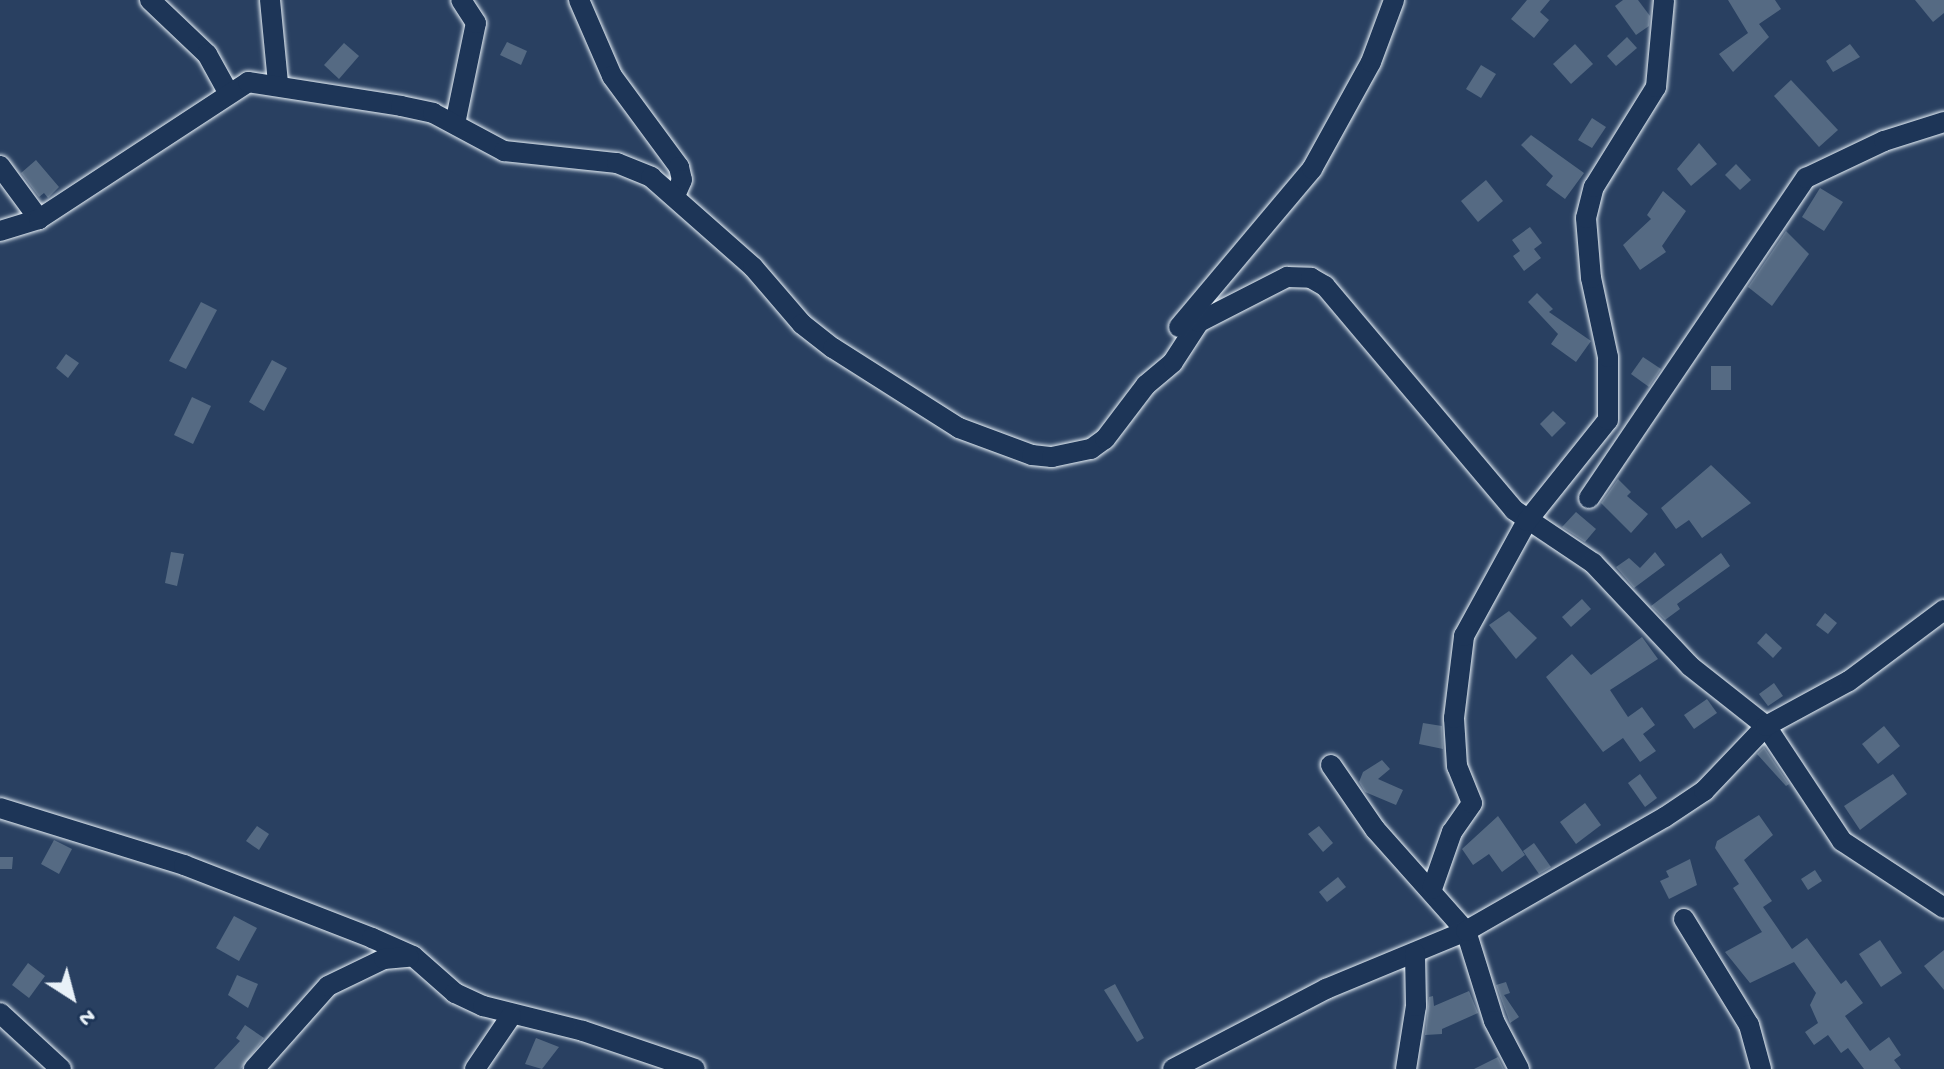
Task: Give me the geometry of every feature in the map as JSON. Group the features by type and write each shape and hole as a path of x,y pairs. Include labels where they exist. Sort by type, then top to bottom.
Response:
{"street":[{"path":"150,0 207,54 228,92"},
{"path":"270,0 278,83"},
{"path":"455,124 476,23 461,0"},
{"path":"579,0 612,76 679,167 682,180 675,196"},
{"path":"0,231 39,219 228,92 248,82 278,83 433,113 504,151 525,157 633,168 675,196 753,267 802,324 959,428 1032,455 1085,451 1105,439 1151,381 1183,320 1312,169 1371,62 1394,0"},
{"path":"1432,889 1452,832 1472,803 1457,766 1454,718 1464,636 1527,521 1608,420 1608,357 1591,278 1586,218 1594,187 1656,87 1664,0"},
{"path":"1589,498 1806,178 1884,141 1944,122"},
{"path":"0,166 39,219"},
{"path":"1151,381 1170,365 1199,322 1287,277 1311,278 1325,286 1527,521 1593,563 1690,666 1766,726 1842,841 1944,908"},
{"path":"1173,1069 1313,994 1466,931 1684,806 1766,726 1849,681 1944,610"},
{"path":"1331,765 1375,829 1432,889 1466,931 1494,1021 1519,1069"},
{"path":"0,808 184,865 413,956 455,993 511,1016 583,1031 646,1060 695,1069"},
{"path":"1684,919 1749,1025 1761,1069"},
{"path":"1406,1069 1416,1006 1415,953"},
{"path":"254,1069 328,986 384,959 413,956"},
{"path":"0,1013 61,1069"},
{"path":"475,1069 511,1016"}],"building":[{"path":"1527,0 1550,0 1540,12 1549,20 1534,38 1511,19"},
{"path":"1623,0 1638,0 1650,16 1649,26 1636,35 1615,6"},
{"path":"1728,0 1775,0 1781,9 1759,24 1769,37 1733,72 1719,54 1748,33"},
{"path":"1915,0 1944,0 1944,13 1933,22"},
{"path":"1627,37 1637,48 1616,66 1607,56"},
{"path":"507,42 527,51 521,65 500,55"},
{"path":"344,43 359,56 339,79 324,65"},
{"path":"1575,44 1593,64 1571,84 1553,64"},
{"path":"1850,44 1860,57 1833,72 1826,61"},
{"path":"1481,65 1496,74 1481,98 1466,89"},
{"path":"1791,80 1838,130 1819,147 1774,96"},
{"path":"1592,118 1606,127 1592,148 1578,140"},
{"path":"1531,135 1584,173 1565,199 1546,185 1553,176 1521,145"},
{"path":"1699,143 1717,164 1691,186 1677,169"},
{"path":"36,160 59,187 48,198 44,193 39,197 21,173"},
{"path":"1736,164 1751,180 1740,190 1725,175"},
{"path":"1486,180 1503,201 1478,222 1461,201"},
{"path":"1820,188 1843,202 1824,231 1802,217"},
{"path":"1663,191 1686,211 1662,246 1666,252 1640,270 1623,245 1651,219 1647,215"},
{"path":"1530,227 1542,243 1534,249 1541,258 1524,271 1513,256 1520,251 1512,240"},
{"path":"1786,231 1809,254 1772,306 1748,287"},
{"path":"1537,293 1553,309 1549,312 1591,341 1576,362 1551,344 1558,334 1528,302"},
{"path":"201,302 217,310 186,369 169,361"},
{"path":"66,354 79,363 68,378 56,368"},
{"path":"1643,357 1661,369 1649,387 1631,374"},
{"path":"272,360 287,368 264,411 249,402"},
{"path":"1711,366 1731,366 1731,390 1711,390"},
{"path":"192,397 211,406 193,444 174,435"},
{"path":"1553,411 1566,423 1552,437 1540,424"},
{"path":"1711,465 1751,503 1702,538 1689,520 1676,529 1661,508"},
{"path":"1618,479 1631,492 1627,496 1648,514 1631,533 1601,503"},
{"path":"1576,512 1596,529 1585,542 1562,527"},
{"path":"171,552 184,554 177,586 165,583"},
{"path":"1655,552 1665,565 1634,588 1616,567 1629,558 1640,568"},
{"path":"1721,553 1730,566 1677,604 1680,609 1665,620 1651,606"},
{"path":"1582,599 1591,609 1571,627 1562,617"},
{"path":"1509,611 1537,638 1516,659 1489,625"},
{"path":"1825,613 1837,623 1828,634 1816,625"},
{"path":"1766,633 1782,648 1773,658 1757,643"},
{"path":"1642,637 1658,659 1610,690 1628,717 1642,707 1655,725 1643,734 1656,751 1640,762 1623,738 1603,752 1546,677 1572,654 1591,675"},
{"path":"1774,683 1783,696 1768,706 1759,694"},
{"path":"1707,699 1717,713 1694,729 1684,715"},
{"path":"1423,723 1442,726 1443,749 1419,744"},
{"path":"1884,726 1900,746 1878,764 1862,744"},
{"path":"1764,747 1789,784 1786,786 1757,754"},
{"path":"1382,760 1390,769 1378,779 1403,790 1396,805 1365,792 1359,782 1363,772"},
{"path":"1640,774 1657,798 1645,807 1628,783"},
{"path":"1893,774 1907,794 1860,830 1844,806"},
{"path":"1585,803 1601,825 1576,844 1560,822"},
{"path":"1759,815 1773,835 1744,860 1772,901 1763,907 1792,949 1807,938 1841,984 1846,980 1863,1003 1845,1016 1870,1051 1889,1037 1901,1055 1894,1060 1901,1069 1864,1069 1848,1048 1841,1053 1828,1035 1814,1045 1805,1032 1818,1023 1810,1005 1816,993 1794,962 1750,983 1725,952 1762,932 1733,888 1739,884 1715,848 1717,841"},
{"path":"1498,816 1525,855 1502,872 1489,854 1473,865 1462,849"},
{"path":"257,826 269,834 259,850 246,841"},
{"path":"1319,826 1333,843 1323,852 1308,834"},
{"path":"54,840 72,849 59,874 41,864"},
{"path":"1534,843 1551,867 1539,874 1523,851"},
{"path":"0,857 13,857 12,869 0,869"},
{"path":"1690,859 1697,885 1669,899 1660,881 1669,877 1666,871"},
{"path":"1815,870 1822,881 1808,890 1801,879"},
{"path":"1338,877 1346,887 1327,902 1319,892"},
{"path":"234,916 257,928 239,961 216,948"},
{"path":"1880,940 1902,973 1881,987 1859,954"},
{"path":"1944,950 1944,990 1924,966"},
{"path":"28,963 45,976 29,998 12,985"},
{"path":"237,975 258,984 248,1008 228,995"},
{"path":"1506,982 1510,993 1504,995 1519,1017 1510,1023 1496,985"},
{"path":"1115,984 1144,1038 1137,1042 1104,990"},
{"path":"1469,991 1478,1013 1442,1029 1442,1034 1425,1035 1429,997 1433,996 1434,1006"},
{"path":"245,1025 264,1038 241,1069 214,1069 240,1041 236,1038"},
{"path":"536,1038 559,1047 542,1069 525,1064"},
{"path":"1498,1057 1504,1069 1474,1069"}]}
